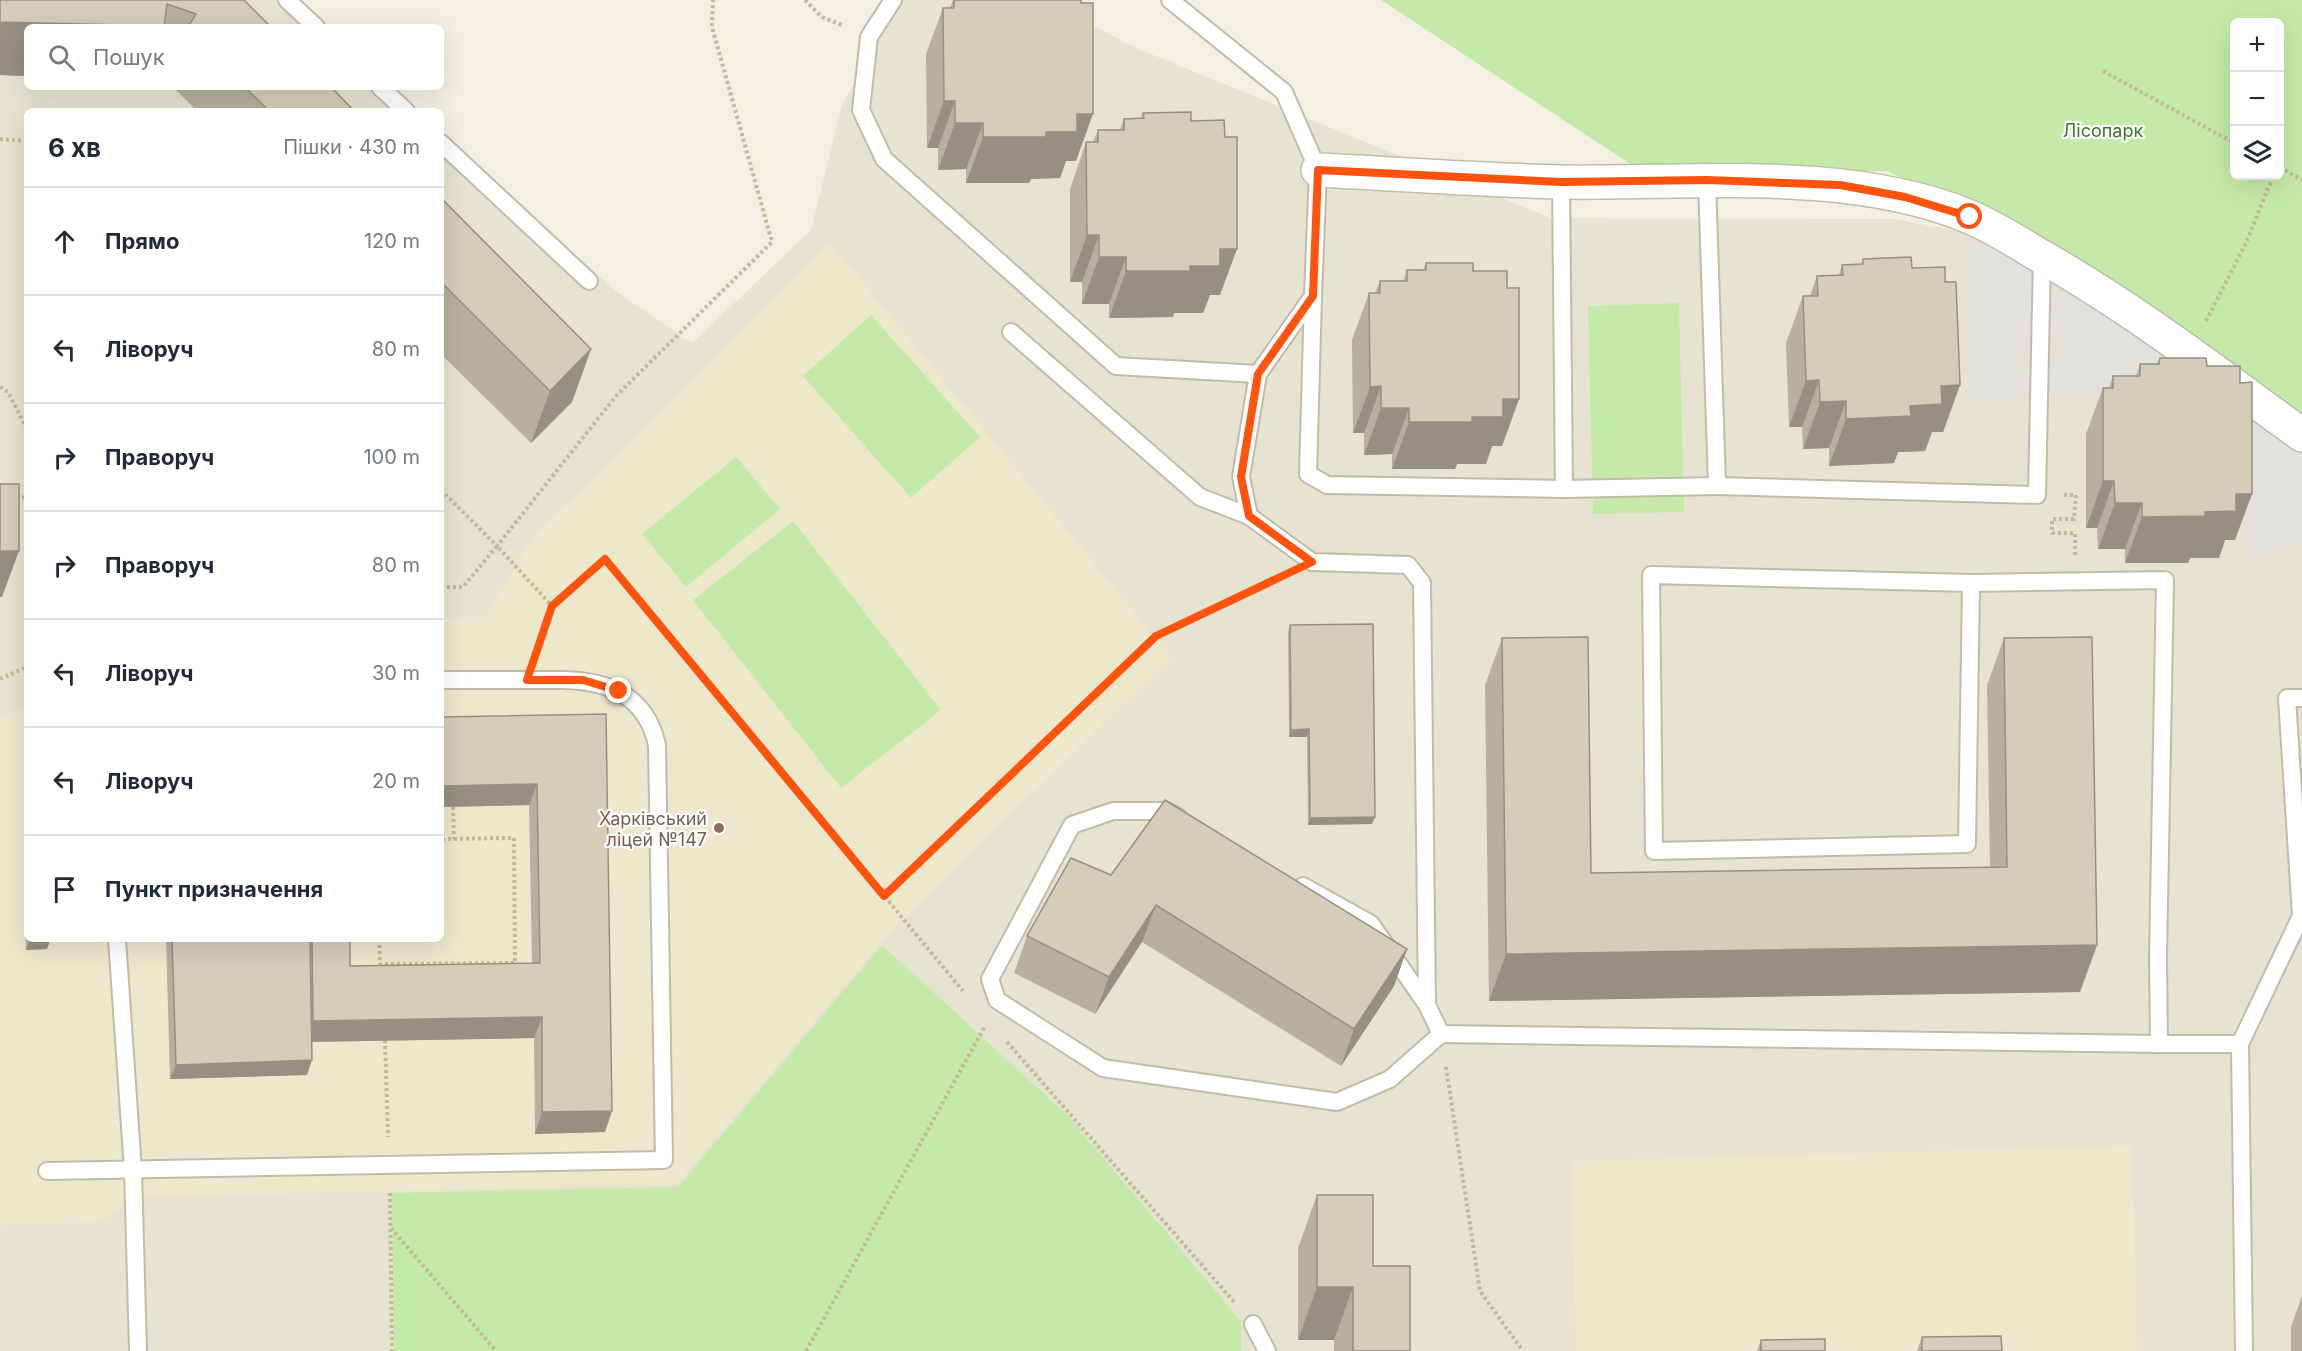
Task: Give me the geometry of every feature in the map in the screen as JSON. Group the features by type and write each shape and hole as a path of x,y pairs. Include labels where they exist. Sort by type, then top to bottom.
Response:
{"street":[{"path":"1318,170 1561,182 1707,180 1840,185 1905,197 1970,217 2042,256 2126,309 2302,435"}],"lane":[{"path":"287,0 313,24"},
{"path":"893,0 869,37 861,110 884,159 1116,366 1258,374"},
{"path":"1170,0 1284,92 1318,170 1308,474 1327,485 1564,489 1717,486 2037,495 2042,256"},
{"path":"383,90 403,108"},
{"path":"444,146 589,281"},
{"path":"1707,180 1717,486"},
{"path":"1561,182 1564,489"},
{"path":"1249,516 1241,477 1258,374 1313,296"},
{"path":"1011,332 1200,497 1249,516 1312,562 1408,565 1422,583 1427,1005"},
{"path":"1971,583 1967,844 1654,851 1651,575 1971,583 2165,580 2158,958 2159,1044"},
{"path":"47,1171 664,1160 657,745 653,728 644,712 619,691 583,680 444,680"},
{"path":"2244,1351 2240,1044 2301,916 2287,698 2302,698"},
{"path":"1188,822 1167,811 1113,811 1072,825 990,979 997,1000 1103,1068 1337,1102 1390,1079 1441,1034 2240,1044"},
{"path":"1290,879 1371,924 1427,1005 1441,1034"},
{"path":"117,942 133,1170 138,1351"},
{"path":"1253,1324 1267,1351"}],"path":[{"path":"444,587 463,586 616,396 772,242 712,27 713,0"},
{"path":"805,0 822,17 869,37"},
{"path":"2103,70 2230,140"},
{"path":"0,139 24,141"},
{"path":"2284,169 2302,180"},
{"path":"2186,352 2208,318 2241,253 2271,180"},
{"path":"0,387 8,392 24,423"},
{"path":"444,493 552,606"},
{"path":"9,498 24,497"},
{"path":"2074,519 2052,519 2052,533 2075,533 2075,565"},
{"path":"527,680 552,606 605,559 967,996"},
{"path":"884,896 1156,636 1312,562"},
{"path":"0,679 24,668"},
{"path":"453,807 454,839"},
{"path":"379,942 380,964 515,963 514,838 444,839"},
{"path":"806,1351 988,1020"},
{"path":"1441,1034 1480,1291 1523,1351"},
{"path":"1004,1038 1253,1324"},
{"path":"385,1040 392,1351"},
{"path":"391,1227 496,1351"}],"shaded area":[{"path":"0,0 290,0 318,24 24,24 24,90 391,90 412,108 24,108 24,942 444,942 444,137 617,292 692,343 811,230 842,105 901,0 1045,0 1134,47 1551,218 1895,219 1973,234 2302,445 2302,1351 0,1351"},
{"path":"1970,217 2238,389 1969,402"},
{"name":"Харківський ліцей №147","path":"830,243 1171,657 880,943 676,1184 143,1197 99,1222 0,1225 0,717 24,706 24,942 444,942 444,618 486,617 533,537"},
{"path":"2244,393 2302,435 2302,542 2246,558"},
{"path":"2132,1146 2137,1351 1576,1351 1571,1161"}],"green space":[{"name":"Лісопарк","path":"1381,0 2302,0 2302,424 1971,210 1886,171 1641,171"},
{"path":"1679,303 1684,512 1593,514 1588,306"},
{"path":"871,315 980,437 911,498 803,376"},
{"path":"736,457 780,509 686,587 642,534"},
{"path":"793,521 941,710 841,788 693,600"},
{"path":"882,945 1067,1115 1241,1321 1241,1351 394,1351 392,1193 678,1187"}],"building":[{"path":"0,0 244,0 268,24 190,24 196,14 167,4 164,24 0,22"},
{"path":"954,0 1081,0 1081,3 1093,3 1093,114 1077,114 1077,132 1046,132 1046,137 983,137 983,123 955,123 955,101 944,101 943,8 954,8"},
{"path":"248,90 334,90 351,108 266,108"},
{"path":"1191,112 1191,121 1224,120 1225,137 1237,137 1237,249 1220,249 1220,266 1190,266 1190,271 1126,271 1126,257 1099,257 1099,235 1087,235 1086,142 1098,142 1098,130 1124,130 1124,119 1144,118 1143,113"},
{"path":"444,201 591,349 550,391 444,285"},
{"path":"1911,257 1912,268 1945,267 1945,282 1956,282 1960,385 1941,386 1942,404 1910,406 1911,416 1846,419 1846,401 1820,402 1819,380 1806,381 1803,296 1818,296 1817,276 1843,275 1842,265 1863,264 1863,259"},
{"path":"1426,263 1473,263 1473,271 1507,271 1507,288 1519,288 1519,399 1503,399 1503,417 1472,417 1472,422 1409,422 1409,408 1381,408 1381,386 1370,387 1369,293 1380,293 1380,281 1407,281 1407,270 1426,270"},
{"path":"2160,358 2206,358 2207,366 2240,366 2240,383 2252,382 2252,494 2236,494 2236,511 2205,512 2205,516 2142,517 2142,503 2115,503 2114,481 2103,481 2103,388 2113,388 2113,376 2140,376 2140,364 2159,364"},
{"path":"0,484 19,484 19,551 0,551"},
{"path":"1373,624 1375,817 1310,818 1309,729 1291,730 1290,625"},
{"path":"1588,637 1591,873 2007,867 2004,638 2092,637 2097,945 1506,954 1502,638"},
{"path":"606,714 612,1111 542,1112 542,1017 313,1021 312,942 350,942 350,966 540,963 537,784 444,786 444,717"},
{"path":"1165,800 1407,949 1354,1029 1156,905 1109,977 1027,936 1071,858 1111,875"},
{"path":"172,942 310,942 312,1060 176,1065"},
{"path":"1317,1195 1373,1195 1373,1266 1410,1266 1410,1351 1353,1351 1353,1287 1317,1287"},
{"path":"2001,1336 2002,1351 1922,1351 1922,1337"},
{"path":"1825,1339 1825,1351 1761,1351 1761,1340"}],"place":[{"name":"Харківський ліцей №147","path":"719,828"}],"route":[{"path":"619,691 583,680 527,680 552,606 605,559 884,896 1156,636 1312,562 1249,516 1241,477 1258,374 1313,296 1318,170 1561,182 1707,180 1840,185 1905,197 1970,217"}]}
